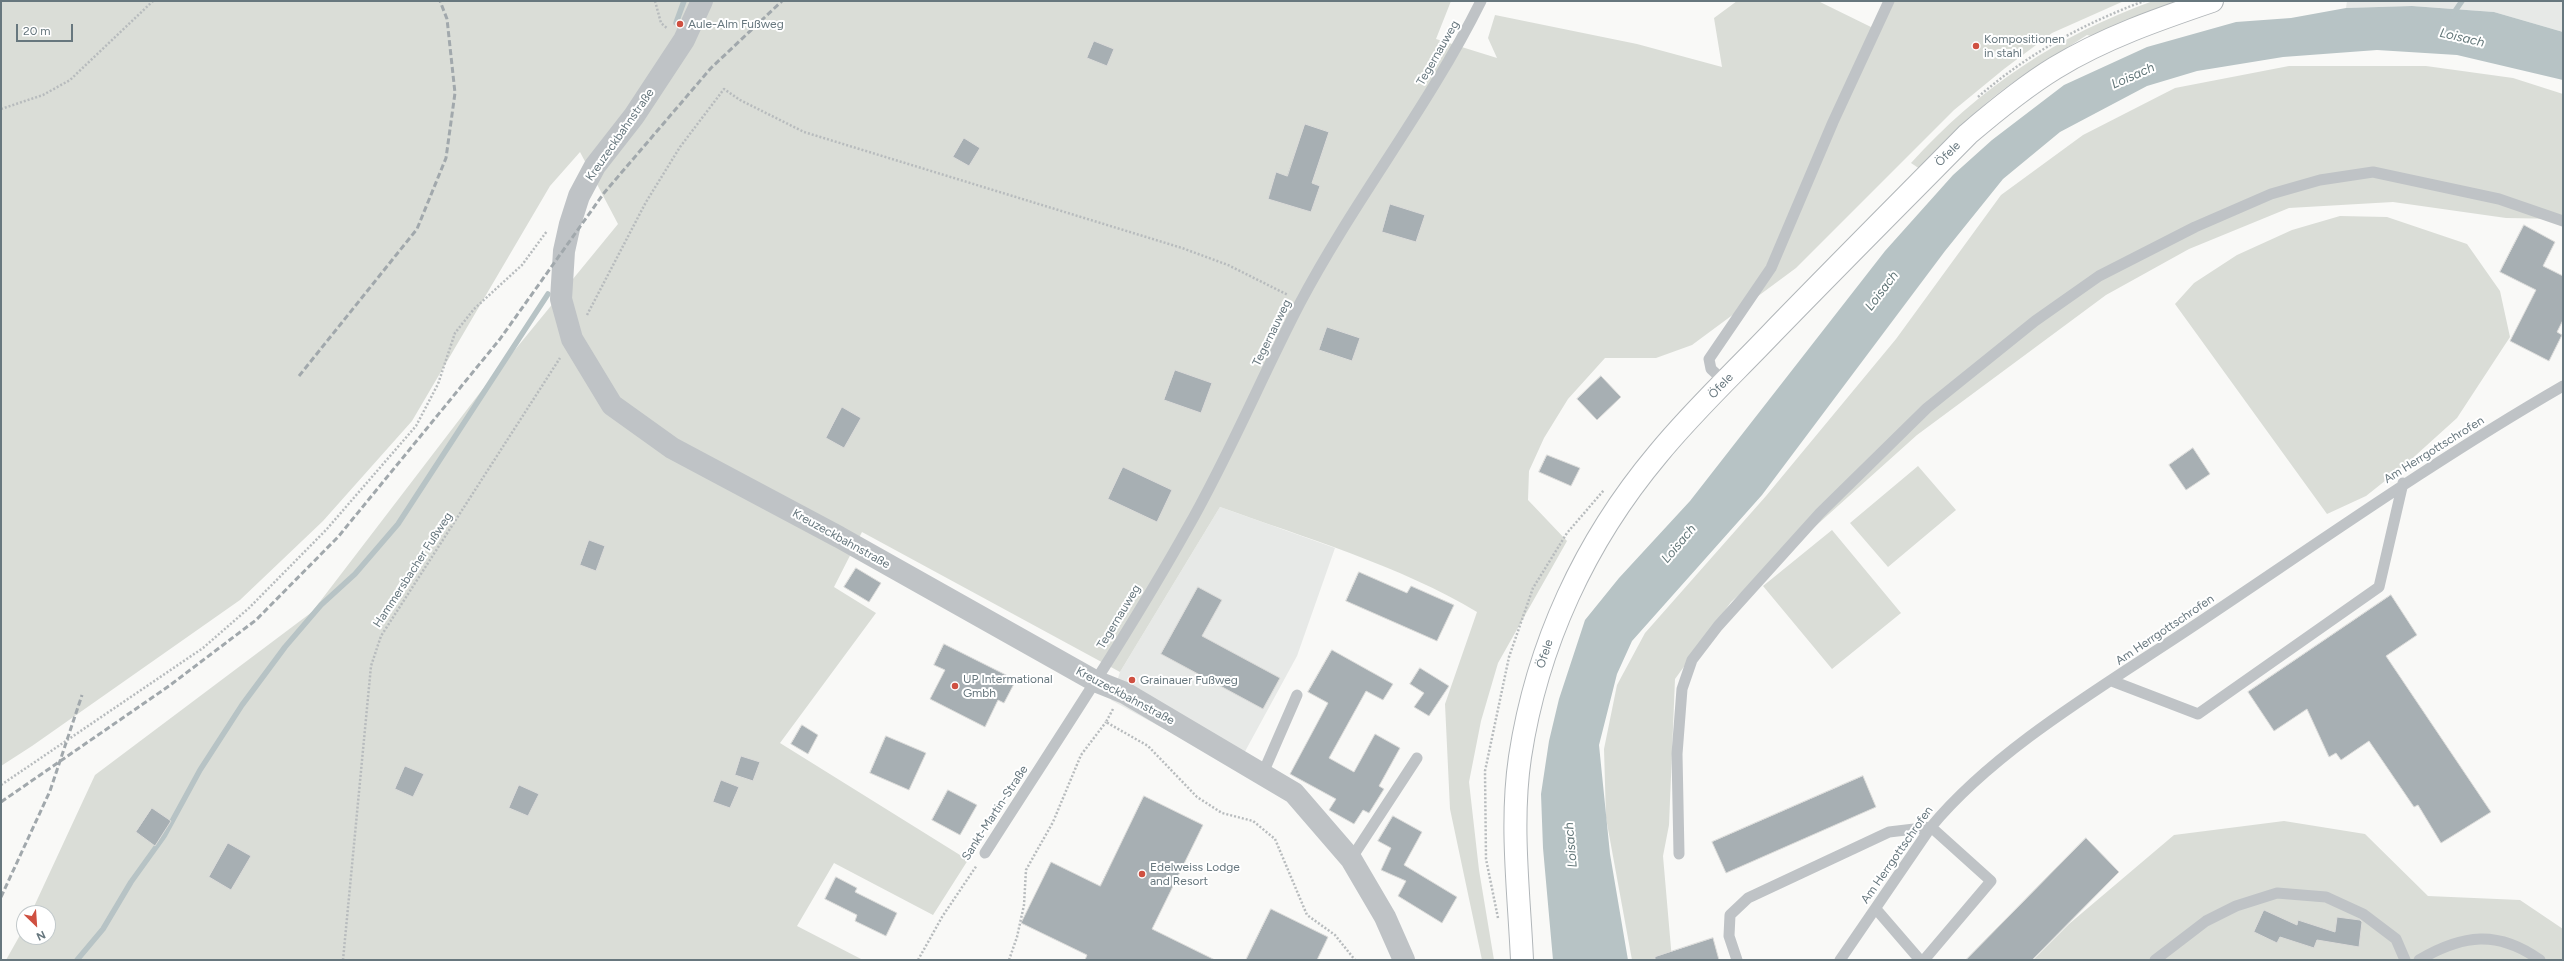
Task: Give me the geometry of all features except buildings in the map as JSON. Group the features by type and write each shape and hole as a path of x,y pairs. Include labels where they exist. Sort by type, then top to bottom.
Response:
{"main road":[{"name":"Öfele","path":"1522,960 1516,843 1520,758 1535,685 1551,635 1576,577 1608,520 1658,454 1725,382 1968,134 2008,100 2056,67 2115,38 2212,1"}],"street":[{"name":"Kreuzeckbahnstraße","path":"702,1 684,40 641,105 595,166 579,196 570,224 564,251 561,299 578,330 612,405 672,448 839,537 1095,681 1123,692 1263,773 1294,793 1351,859 1385,917 1404,960"}],"lane":[{"name":"Tegernauweg","path":"1095,681 1190,524 1224,461 1301,302 1421,107 1481,1"},
{"path":"1725,382 1711,369 1709,359 1771,268 1833,122 1889,1"},
{"path":"1679,854 1677,754 1682,689 1692,660 1718,626 1820,513 1928,408 2035,320 2099,276 2195,227 2272,194 2320,180 2373,172 2499,199 2563,221"},
{"name":"Am Herrgottschrofen","path":"1840,960 1876,910 1931,827 1947,807 2021,743 2403,483 2563,386"},
{"path":"2112,681 2198,714 2379,587 2403,483"},
{"name":"Sankt-Martin-Straße","path":"985,853 1095,681"},
{"path":"1263,773 1298,695"},
{"path":"1351,859 1417,758"},
{"path":"1736,960 1729,936 1730,915 1748,898 1889,832 1931,827 1991,881 1924,960"},
{"path":"2155,960 2206,921 2236,906 2277,893 2326,897 2362,914 2396,939 2405,960"},
{"path":"1876,910 1920,960"},
{"path":"2419,960 2432,953 2471,940 2499,939 2523,948 2540,960"}],"path":[{"path":"1,110 43,95 70,80 153,1"},
{"path":"1975,99 2041,49 2081,26 2144,1"},
{"name":"Hammersbacher Fußweg","path":"343,960 371,666 381,636 578,330 646,202 680,146 724,89 740,100 804,132 1182,248 1259,279 1301,302"},
{"path":"1,785 203,648 249,608 326,530 416,426 438,384 455,333 474,309 522,265 550,227"},
{"path":"578,330 582,314"},
{"path":"1498,921 1486,859 1485,771 1509,657 1533,588 1567,533 1606,487"},
{"path":"1009,960 1017,937 1024,905 1026,870 1053,822 1081,755 1106,722 1123,692"},
{"path":"1106,722 1148,746 1197,797 1222,813 1252,821 1275,839 1307,915 1335,936 1355,960"},
{"name":"Sankt-Martin-Straße","path":"918,960 942,918 985,853"}],"shaded area":[{"path":"1,1 1451,1 1436,39 1497,58 1488,38 1495,15 1637,44 1722,67 1714,18 1737,1 1818,1 1873,28 1892,1 2124,1 2052,33 2004,69 1954,110 1796,268 1692,345 1656,358 1605,358 1568,399 1544,438 1529,471 1528,500 1567,541 1498,663 1481,721 1469,782 1479,870 1494,960 1482,960 1450,809 1445,704 1477,612 1416,580 1384,566 1220,507 1120,672 862,532 834,587 876,613 780,743 968,860 933,915 834,863 797,926 863,960 6,960 16,942 16,945 56,945 56,905 35,905 95,775 312,612 482,390 618,224 580,152 550,186 412,421 323,521 240,600 32,746 1,766"},
{"path":"2153,1 2186,1 2091,36 2087,35 2000,92 1958,129 1920,169 1911,163 1964,111 1992,88 2022,67 2053,47 2085,30"},
{"path":"2347,1 2563,1 2563,32 2494,12 2412,6 2346,8"},
{"path":"2289,66 2426,66 2513,78 2563,94 2563,219 2506,218 2393,202 2289,208 2189,249 2106,295 1917,435 1731,602 1675,679 1669,825 1663,856 1672,960 1632,960 1606,818 1604,749 1617,685 1645,633 1766,496 1896,339 2001,195 2083,135 2175,88"},
{"path":"2340,216 2387,217 2467,244 2500,291 2510,337 2457,418 2405,465 2366,496 2327,514 2175,304 2194,283 2237,255 2292,230"},
{"path":"1918,466 1956,510 1888,567 1850,523"},
{"path":"1220,507 1335,548 1297,656 1236,768 1111,700 1120,672"},
{"path":"1832,530 1901,613 1832,669 1763,586"},
{"path":"2284,821 2365,834 2428,896 2520,900 2563,929 2563,960 2033,960 2069,924 2174,835"}],"water":[{"name":"Loisach","path":"2412,6 2494,12 2563,32 2563,80 2457,55 2377,50 2283,57 2197,71 2147,86 2060,132 2003,179 1945,251 1762,495 1632,641 1617,674 1599,745 1610,854 1628,960 1553,960 1543,848 1541,794 1549,741 1559,699 1585,620 1619,578 1690,501 1885,251 1953,175 1992,140 2064,85 2147,47 2236,22 2291,18 2346,8"}],"waterway":[{"path":"676,23 684,1"},
{"path":"2453,14 2462,1"},
{"path":"77,960 103,929 131,882 164,836 200,770 242,705 285,647 321,605 355,574 398,524 548,294"}],"railway":[{"path":"299,376 417,229 446,158 455,93 447,19 440,1"},
{"path":"1,802 169,686 256,620 338,537 500,339 604,193 711,68 782,1"},
{"path":"1,897 50,791 82,695"}],"place":[{"name":"Aule-Alm Fußweg","path":"680,24"},
{"name":"Kompositionen in stahl","path":"1976,46"},
{"name":"Grainauer Fußweg","path":"1132,680"},
{"name":"UP Intermational Gmbh","path":"955,686"},
{"name":"Edelweiss Lodge and Resort","path":"1142,874"}]}
